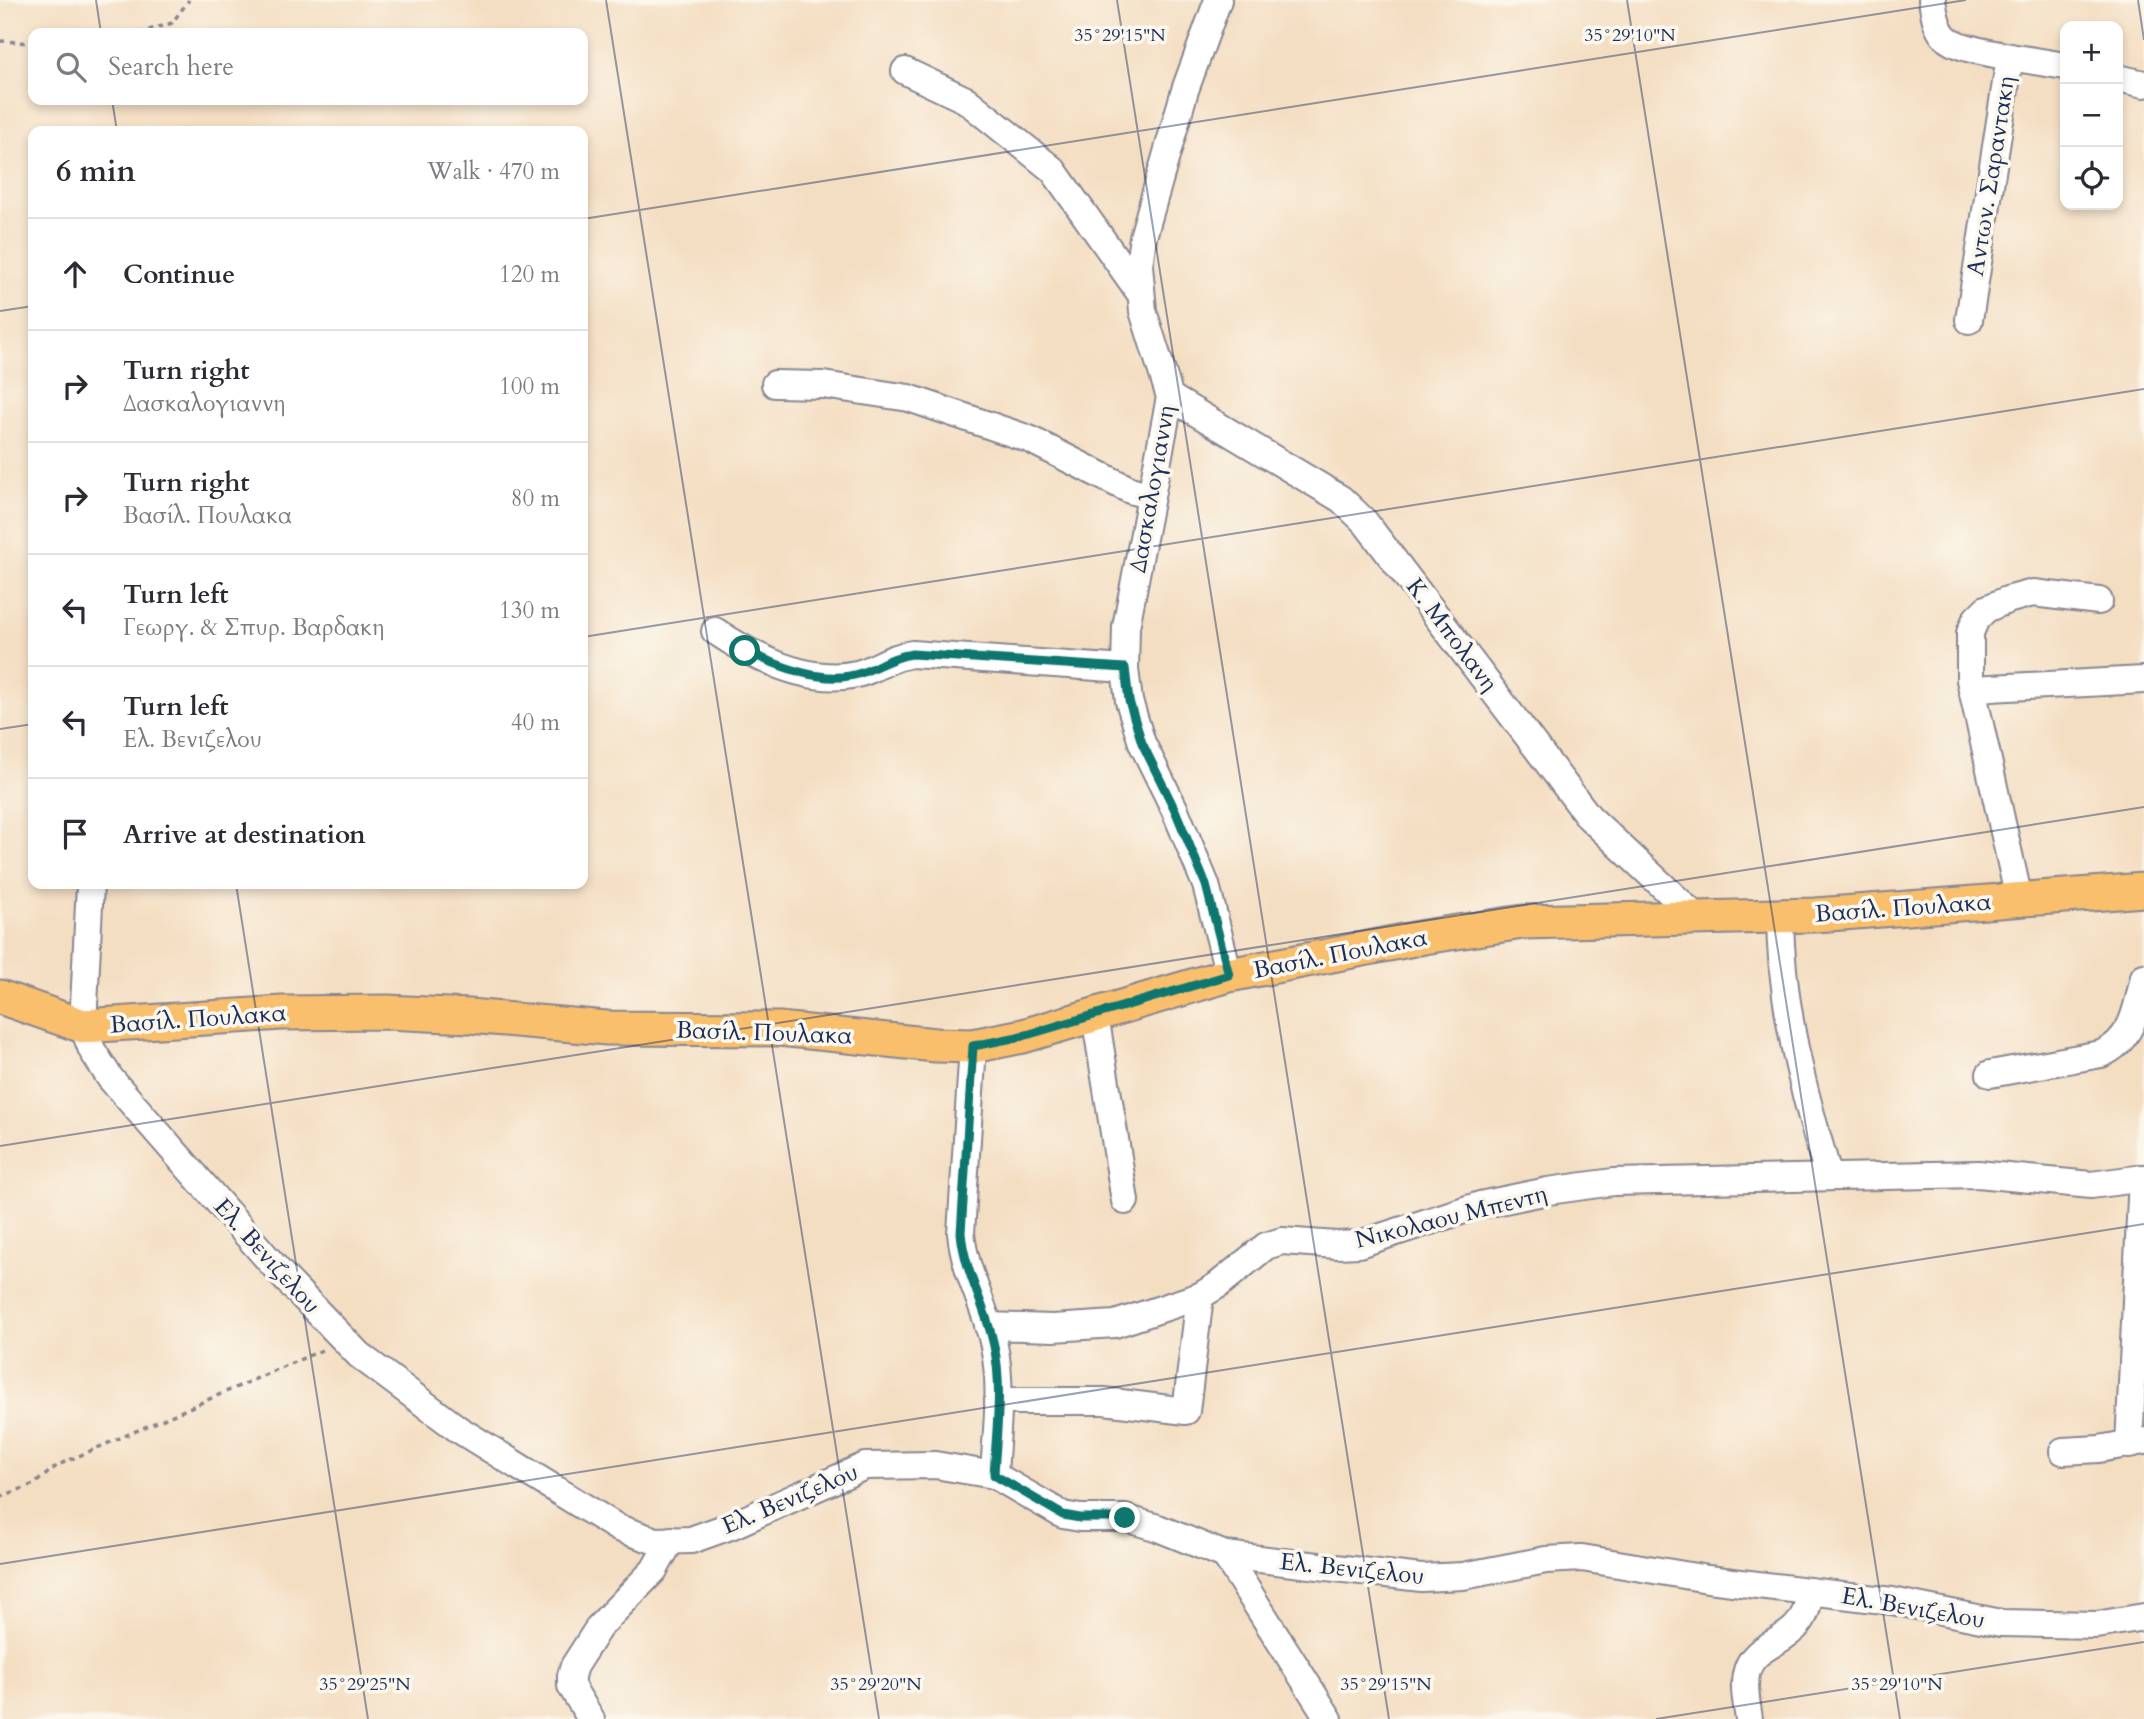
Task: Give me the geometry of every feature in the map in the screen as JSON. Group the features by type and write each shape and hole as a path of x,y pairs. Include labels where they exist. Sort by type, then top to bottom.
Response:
{"main road":[{"name":"Βασίλ. Πουλακα","path":"83,1026 269,1013 387,1012 607,1028 779,1029 936,1045 973,1046 1023,1036 1229,975 1424,937 1523,922 1780,916 2144,890"},
{"path":"0,997 83,1026"}],"street":[{"name":"Δασκαλογιαννη","path":"1218,0 1185,90 1143,237 1139,265 1143,311 1170,397 1126,627 1125,668 1129,701 1142,743 1175,810 1206,885 1229,975"},
{"name":"Αντων. Σαραντακη","path":"1932,0 1944,37 1955,44 2010,57 1969,320"},
{"path":"2010,57 2060,65"},
{"path":"905,71 966,100 1053,170 1140,293"},
{"path":"2123,79 2144,84"},
{"path":"775,384 823,386 909,398 1029,439 1130,490 1151,496"},
{"name":"Κ. Μπολανη","path":"1170,397 1341,499 1365,522 1590,817 1697,918"},
{"path":"2018,899 1972,689 1970,633 1976,619 1986,609 2033,593 2099,601"},
{"path":"715,631 745,651 771,662 822,676 841,677 861,673 895,657 912,654 1125,668"},
{"path":"1972,689 2144,680"},
{"path":"83,1026 90,889"},
{"path":"1780,916 1783,980 1791,1035 1805,1098 1829,1177"},
{"path":"1990,1074 2111,1050 2119,1044 2134,1018 2144,976"},
{"path":"1095,1015 1125,1201"},
{"name":"Ελ. Βενιζελου","path":"83,1026 92,1050 110,1078 282,1275 359,1355 458,1429 618,1528 656,1541 691,1540 733,1525 865,1466 935,1465 994,1475 1063,1515 1080,1518 1125,1518 1225,1555 1421,1578 1463,1576 1546,1560 1582,1558 1708,1579 1892,1601 2001,1623 2096,1625 2144,1617"},
{"path":"973,1046 961,1233 963,1257 995,1346 998,1401 994,1475"},
{"name":"Νικολαου Μπεντη","path":"988,1326 1053,1328 1115,1324 1200,1296 1266,1246 1282,1241 1359,1244 1480,1205 1548,1191 1614,1182 1978,1174 2091,1185 2143,1178"},
{"path":"2063,1451 2084,1451 2137,1443 2143,1178"},
{"path":"998,1401 1104,1402 1186,1411 1200,1296"},
{"path":"591,1719 571,1686 574,1666 599,1627 654,1570 671,1540"},
{"path":"1225,1555 1329,1719"},
{"path":"1749,1719 1745,1692 1746,1673 1751,1661 1799,1626 1805,1617 1809,1591"}],"path":[{"path":"156,28 172,23 189,0"},
{"path":"0,41 28,43"},
{"path":"0,1497 34,1484 58,1465 345,1340"}],"route":[{"path":"745,651 797,670 841,677 861,673 895,657 912,654 1125,668 1129,701 1142,743 1175,810 1206,885 1229,975 1023,1036 973,1046 961,1233 963,1257 995,1346 998,1377 994,1475 1063,1515 1080,1518 1125,1518"}]}
